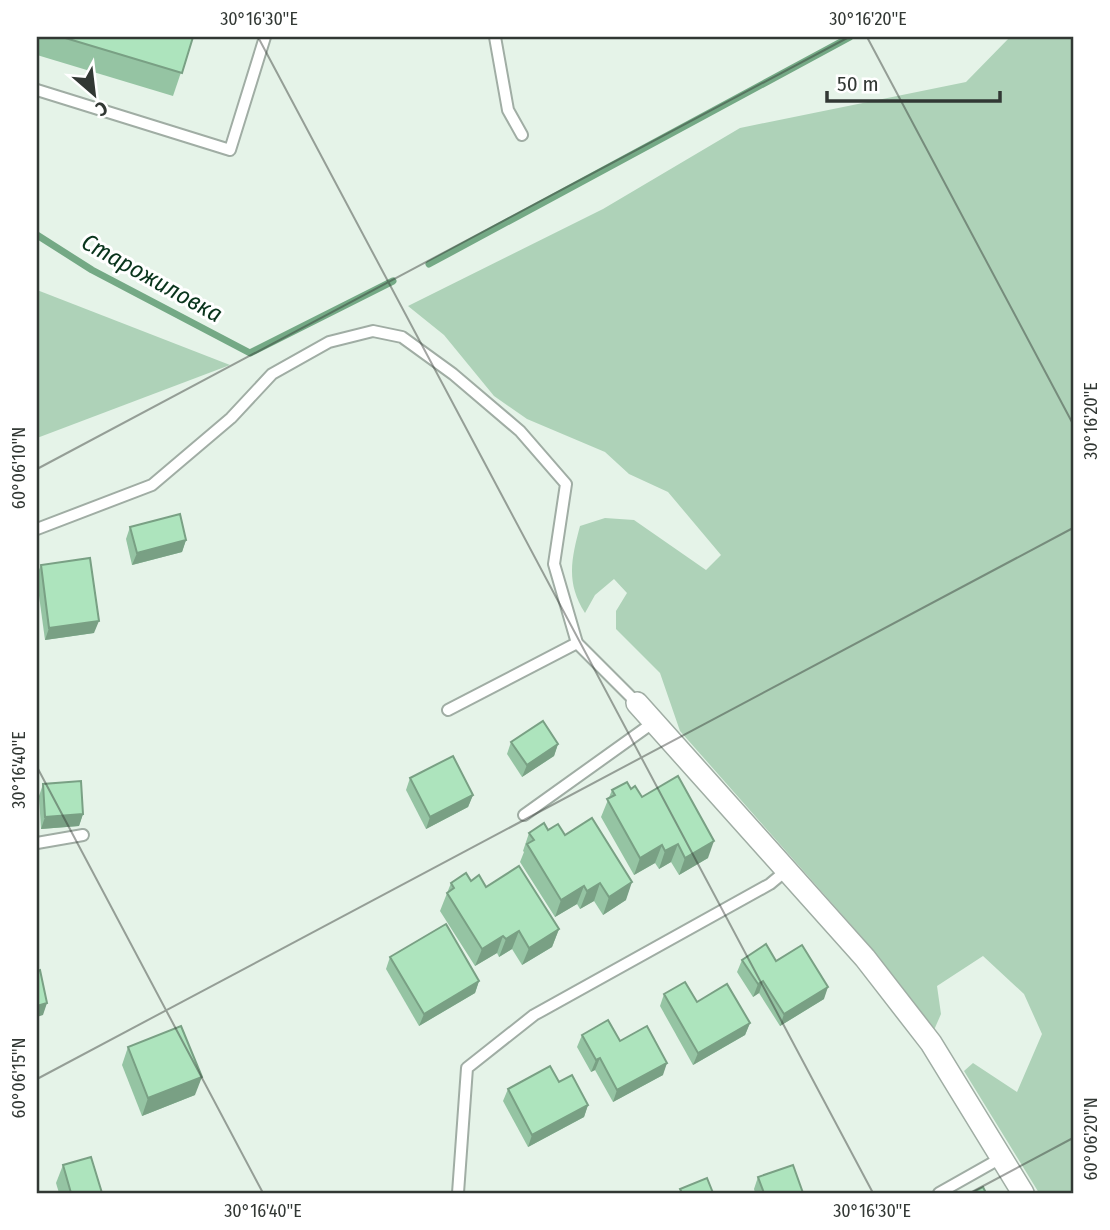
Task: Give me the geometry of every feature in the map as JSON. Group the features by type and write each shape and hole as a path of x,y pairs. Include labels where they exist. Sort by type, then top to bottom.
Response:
{"street":[{"path":"637,703 865,958 931,1043 1023,1193"}],"lane":[{"path":"37,90 230,149 265,37"},
{"path":"495,37 508,110 523,135"},
{"path":"37,529 152,485 197,449 272,374 330,342 373,331 402,337 453,374 520,430 566,484 554,564 577,643 637,703"},
{"path":"448,710 577,643"},
{"path":"524,815 654,722"},
{"path":"37,843 83,835"},
{"path":"458,1193 467,1068 534,1015 770,884 788,869"},
{"path":"939,1193 1001,1158"}],"green space":[{"path":"1010,37 1073,37 1073,1193 1039,1193 964,1071 973,1063 1017,1092 1042,1034 1024,994 983,956 937,986 941,1014 934,1030 868,944 680,731 660,673 616,629 616,611 627,593 614,579 595,595 585,613 575,592 572,571 580,526 605,518 634,520 706,570 721,555 668,492 629,474 605,452 527,419 494,396 444,335 408,306 603,209 740,128 966,82"},
{"path":"37,290 230,365 37,438"}],"building":[{"path":"62,37 193,37 182,73"},
{"path":"180,514 186,540 137,553 130,527"},
{"path":"90,558 99,621 49,628 41,565"},
{"path":"543,721 558,744 527,765 511,742"},
{"path":"453,756 473,795 430,817 410,778"},
{"path":"678,776 714,841 685,858 678,844 665,851 662,845 640,858 607,799 615,795 612,790 627,782 631,789 635,786 642,797"},
{"path":"81,781 83,814 45,817 43,784"},
{"path":"592,818 632,882 609,897 600,883 587,891 584,886 561,900 527,844 534,840 529,833 544,823 548,830 558,824 565,835"},
{"path":"519,866 559,929 529,948 519,931 506,939 503,936 482,949 447,893 454,888 451,883 466,873 471,881 479,875 486,887"},
{"path":"446,924 479,981 424,1014 390,957"},
{"path":"766,944 776,961 802,945 828,987 784,1014 763,981 758,984 742,960"},
{"path":"40,970 47,1003 37,1006 37,971"},
{"path":"685,982 697,1002 727,984 750,1023 698,1053 664,994"},
{"path":"608,1020 620,1041 647,1026 667,1063 617,1090 600,1058 596,1060 582,1035"},
{"path":"181,1026 202,1077 148,1098 128,1047"},
{"path":"550,1066 559,1082 572,1075 588,1105 532,1135 508,1089"},
{"path":"91,1157 102,1193 71,1193 63,1165"},
{"path":"793,1165 803,1193 764,1193 758,1177"},
{"path":"707,1178 713,1193 682,1193 680,1189"},
{"path":"983,1187 986,1193 971,1193"}],"waterway":[{"path":"429,264 850,37"},
{"name":"Старожиловка","path":"37,235 92,270 250,353 393,281"}]}
